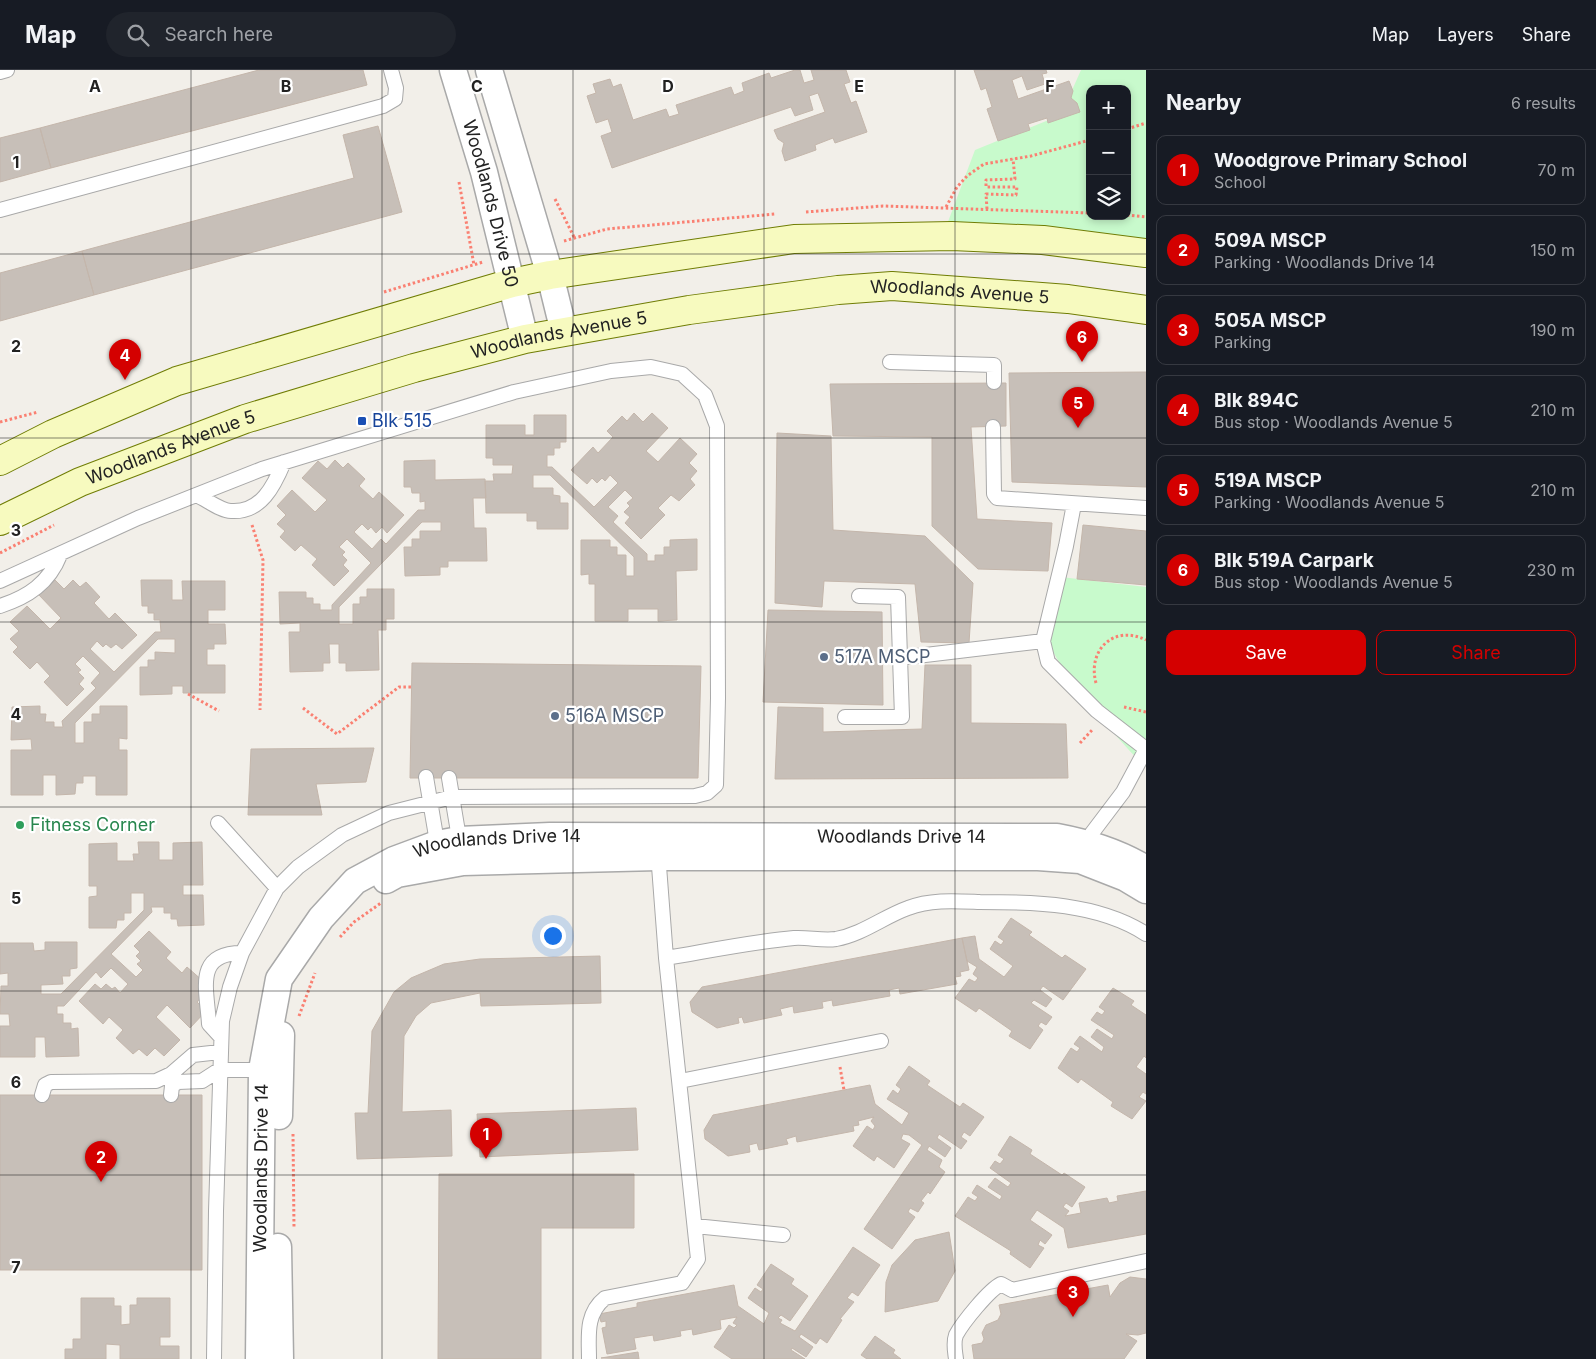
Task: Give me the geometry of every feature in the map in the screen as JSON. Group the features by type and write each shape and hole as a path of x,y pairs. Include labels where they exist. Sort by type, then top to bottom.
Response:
{"main road":[{"path":"0,461 53,434 177,382 512,283 550,275 794,239 952,236 1043,240 1146,253"},
{"name":"Woodlands Avenue 5","path":"0,521 80,482 245,418 414,368 525,339 689,310 838,290 892,286 1068,299 1146,310"}],"street":[{"name":"Woodlands Drive 50","path":"453,70 484,172 525,339"},
{"name":"Woodlands Drive 50","path":"489,70 550,275 564,332"},
{"name":"Woodlands Drive 14","path":"259,1359 271,1070 290,988 304,957 327,924 355,897 397,874 450,853 658,846 1038,857 1083,851 1125,857 1146,869"},
{"name":"Woodlands Drive 14","path":"1083,851 1146,890"},
{"name":"Woodlands Drive 14","path":"271,1070 277,1146 280,1359"}],"lane":[{"path":"0,72 7,70"},
{"path":"0,210 383,106 395,99 396,88 391,70"},
{"path":"890,362 994,365 994,382"},
{"path":"0,581 138,518 284,462 514,392 611,371 651,367 682,374 705,395 717,426 718,698 716,785 707,793 695,796 452,797 389,813 342,835 298,867 277,888 242,953 230,987 220,1036 214,1359"},
{"path":"993,427 996,497 1146,508"},
{"path":"196,495 230,512 247,509 259,503 274,487 284,462"},
{"path":"1074,504 1043,641 1048,662 1097,711 1146,749 1123,792 1083,851"},
{"path":"0,606 15,602 40,587 55,569 60,555"},
{"path":"844,717 902,718 898,597 859,596"},
{"path":"900,658 1043,641"},
{"path":"426,778 430,803 450,853"},
{"path":"449,778 452,797 450,853"},
{"path":"218,823 277,888"},
{"path":"589,1359 590,1317 596,1305 605,1298 682,1283 698,1259 666,958 658,846"},
{"path":"666,958 797,938 833,939 861,932 908,908 927,902 1051,904 1110,918 1146,934"},
{"path":"220,1036 209,1024 207,968 214,958 228,953 242,953"},
{"path":"680,1081 881,1041"},
{"path":"42,1095 45,1085 51,1082 164,1079 193,1055 220,1052"},
{"path":"171,1095 172,1086 178,1082 202,1081 219,1070 271,1070"},
{"path":"695,1226 783,1235"},
{"path":"956,1359 954,1346 956,1335 992,1288 1001,1284 1012,1290 1146,1261"}],"path":[{"path":"1131,128 1146,123"},
{"path":"946,207 957,187 967,176 984,164 1013,159 1086,141"},
{"path":"987,209 986,194 1016,195 1017,187 986,187 986,180 1014,179 1013,159"},
{"path":"1131,215 1146,217"},
{"path":"247,509 263,560 260,710"},
{"path":"1097,687 1093,668 1101,647 1108,641 1127,635 1137,636 1146,640"},
{"path":"303,708 337,734 399,687 412,687"},
{"path":"188,694 219,711"},
{"path":"1119,706 1146,712"},
{"path":"337,940 354,922 389,897"},
{"path":"298,1023 311,980 316,972"},
{"path":"293,1126 294,1233"}],"green space":[{"path":"1081,70 1146,70 1146,253 943,235 975,150 1061,115"},
{"path":"1061,577 1146,587 1146,767 1122,743 1090,705 1074,685 1052,650 1049,638"}],"building":[{"path":"259,70 363,70 367,85 51,168 40,128"},
{"path":"800,70 804,83 814,80 811,70 846,70 850,82 844,84 851,103 856,101 867,132 835,143 833,138 815,145 816,150 785,161 782,151 784,143 778,139 774,130 825,112 818,93 809,96 813,110 795,116 791,107 612,168 601,136 612,132 608,119 596,123 587,96 596,93 593,84 610,79 613,87 621,84 633,120 666,109 669,117 679,114 676,105 731,87 734,95 744,91 742,83 769,73 771,78"},
{"path":"974,70 1046,70 1047,73 1042,74 1045,84 1027,90 1022,76 1012,80 1018,99 1069,81 1073,91 1071,98 1077,103 1080,112 1048,123 1047,118 1028,124 1030,130 998,141 987,109 992,107 986,88 981,90"},
{"path":"378,126 402,212 94,295 82,251 354,178 343,135"},
{"path":"40,128 51,168 0,182 0,138"},
{"path":"82,251 94,295 0,321 0,273"},
{"path":"1146,372 1146,487 1012,482 1009,373"},
{"path":"1006,383 1006,426 971,427 977,519 1052,523 1048,571 978,569 932,526 932,437 833,436 830,384"},
{"path":"634,413 643,422 652,413 668,428 646,451 658,462 680,438 697,454 689,463 697,471 690,479 695,485 679,501 671,495 658,508 665,515 641,539 625,523 630,517 624,512 630,506 627,503 633,498 625,490 608,507 618,516 613,522 647,554 647,561 655,561 655,555 664,555 664,547 670,547 670,540 697,539 697,570 676,571 677,620 658,621 658,609 628,609 628,621 595,621 595,584 589,584 589,574 581,575 581,540 610,540 610,547 617,547 617,555 626,555 626,576 634,576 634,557 550,475 533,475 533,488 553,488 553,495 560,496 560,503 568,503 568,529 537,529 537,521 527,521 527,513 486,513 485,481 494,481 493,474 512,474 513,465 493,465 493,458 486,458 486,425 525,425 525,435 534,435 534,415 566,415 566,442 560,442 560,448 554,448 554,455 547,455 547,467 552,467 594,507 618,483 610,475 605,481 602,478 597,483 592,478 587,484 571,470 593,447 598,453 613,437 607,431 622,416 627,421"},
{"path":"777,433 831,436 833,530 925,536 973,583 969,643 921,642 915,584 824,581 822,607 775,603"},
{"path":"335,460 343,468 348,463 365,479 359,486 373,499 379,492 404,515 387,533 382,527 376,533 371,527 368,530 362,524 354,532 372,549 381,539 386,544 418,510 425,510 425,501 420,502 420,493 412,493 411,487 404,487 404,461 435,460 435,480 485,479 486,498 473,498 474,528 486,528 487,561 448,561 448,567 440,567 440,575 405,576 404,547 412,547 412,539 420,539 420,531 441,531 441,522 422,522 339,607 339,624 353,624 353,604 360,604 360,597 367,597 367,589 394,589 394,619 386,619 386,630 378,630 379,670 346,671 346,663 339,663 339,644 329,644 330,663 323,663 323,671 290,672 289,632 300,632 300,623 280,624 279,592 306,592 306,598 313,598 313,604 320,604 320,610 332,610 332,605 371,563 347,539 339,547 345,552 342,555 347,560 343,565 349,571 334,586 312,565 317,559 301,545 295,551 280,537 285,531 277,524 286,515 277,506 292,490 315,512 327,500 302,478 318,461 327,469"},
{"path":"1083,525 1146,531 1146,585 1077,579"},
{"path":"55,580 64,589 73,580 80,587 86,582 100,597 94,603 109,619 115,613 137,635 122,649 116,644 111,648 106,644 103,647 97,641 90,649 114,672 155,632 161,632 160,620 154,620 154,613 148,613 148,606 142,606 141,580 172,580 172,600 183,600 182,581 225,581 225,610 208,610 208,624 225,624 226,644 214,644 214,649 207,649 207,665 225,665 225,693 183,693 183,686 172,686 172,694 140,695 140,667 148,667 148,660 155,660 155,652 175,653 175,639 158,639 75,723 75,743 84,743 84,722 92,722 92,714 100,714 100,706 127,706 127,739 119,738 119,750 127,750 127,795 96,795 96,776 83,776 83,783 76,783 75,794 56,795 56,775 43,775 43,795 11,795 11,750 32,750 31,739 11,740 12,707 40,706 40,714 46,714 45,722 54,722 54,727 63,727 62,721 96,688 91,683 100,673 83,656 75,664 81,670 78,672 84,678 79,684 84,689 67,706 44,682 50,676 37,662 30,669 13,652 18,647 10,639 19,631 10,622 27,606 50,629 61,618 39,595"},
{"name":"517A MSCP","path":"768,610 882,612 883,705 763,702"},
{"name":"516A MSCP","path":"412,663 701,666 698,778 410,778"},
{"path":"925,665 971,665 971,723 1066,724 1068,778 775,779 778,707 823,708 823,732 922,729"},
{"path":"374,748 366,782 316,784 322,815 248,815 251,749"},
{"path":"138,842 159,842 159,860 173,860 173,843 202,842 203,885 183,885 183,895 203,895 204,925 178,926 177,919 171,919 171,913 164,913 164,907 151,907 152,912 111,954 136,977 143,970 137,964 141,961 136,956 140,952 134,946 149,931 171,952 166,958 182,973 187,967 203,981 198,986 205,993 197,1002 206,1011 190,1028 167,1005 156,1017 180,1040 164,1056 155,1048 147,1056 139,1049 133,1054 116,1038 123,1030 109,1017 103,1024 79,1001 95,984 101,989 106,984 112,989 115,987 120,993 128,984 111,968 101,978 96,972 64,1006 57,1006 57,1014 63,1014 63,1023 71,1023 71,1029 78,1028 79,1056 46,1057 45,1037 35,1037 35,1057 0,1057 0,1026 10,1026 9,1014 0,1014 1,986 8,986 8,973 0,974 0,943 33,943 34,951 45,950 45,942 77,942 77,968 70,969 70,976 62,976 63,984 41,985 41,994 61,994 144,910 144,893 131,893 131,913 124,913 124,920 117,920 116,928 89,928 89,897 97,896 97,886 89,886 89,844 117,843 117,861 134,861 133,854 139,854"},
{"path":"1011,918 1032,932 1029,935 1062,958 1065,955 1086,969 1063,1000 1043,986 1040,990 1052,999 1046,1007 1034,1000 1031,1003 1052,1017 1046,1025 1041,1022 1038,1026 1043,1030 1030,1049 1009,1036 1012,1031 979,1008 976,1012 955,998 969,979 975,982 978,978 973,974 977,967 967,961 962,938 975,936 979,959 1004,977 1013,966 990,949 995,941 1001,945 1004,941 998,937"},
{"path":"962,938 969,970 960,972 961,976 955,977 957,984 900,994 899,988 889,990 890,996 833,1006 832,1000 822,1002 823,1008 794,1013 793,1006 780,1009 782,1015 744,1023 742,1017 738,1018 739,1023 717,1028 692,1012 690,1002 702,987"},
{"path":"600,956 601,1003 481,1006 480,993 431,1003 416,1016 404,1036 402,1112 451,1110 452,1156 357,1159 355,1113 368,1113 372,1031 394,992 411,978 444,964 480,959"},
{"path":"1113,988 1134,1001 1131,1005 1146,1015 1146,1058 1144,1056 1136,1067 1146,1074 1146,1094 1143,1092 1139,1097 1146,1101 1132,1119 1111,1106 1113,1102 1081,1079 1078,1083 1058,1068 1071,1048 1077,1052 1080,1048 1074,1044 1080,1036 1102,1052 1104,1047 1091,1037 1097,1029 1112,1039 1114,1035 1091,1020 1097,1012 1102,1015 1105,1011 1099,1007"},
{"path":"909,1066 930,1081 927,1085 960,1107 963,1103 984,1117 970,1136 964,1132 961,1137 967,1141 961,1149 939,1134 937,1138 951,1148 945,1157 929,1146 927,1150 942,1160 939,1167 945,1172 930,1194 928,1192 921,1201 924,1203 918,1212 910,1208 908,1212 915,1217 892,1249 864,1229 922,1145 909,1135 903,1134 901,1139 910,1144 894,1168 877,1156 874,1161 853,1146 867,1126 873,1130 875,1126 871,1121 874,1117 858,1121 859,1125 853,1126 854,1131 797,1142 796,1136 786,1139 788,1144 759,1150 757,1143 749,1145 750,1152 728,1156 705,1139 704,1130 713,1115 870,1085 875,1104 902,1125 909,1113 887,1099 893,1090 898,1094 901,1089 896,1085"},
{"path":"0,1095 202,1095 202,1270 0,1270"},
{"path":"636,1108 638,1150 480,1157 477,1114"},
{"path":"1010,1136 1032,1150 1030,1154 1062,1175 1064,1173 1085,1187 1072,1207 1066,1203 1063,1207 1069,1211 1065,1216 1081,1213 1079,1203 1107,1198 1109,1203 1118,1201 1117,1196 1146,1191 1146,1234 1068,1248 1064,1228 1037,1210 1030,1220 1052,1235 1045,1244 1040,1240 1038,1245 1044,1248 1030,1268 1010,1254 1011,1251 955,1216 968,1197 975,1201 978,1197 972,1193 977,1185 1000,1200 1002,1196 988,1187 995,1178 1008,1187 1011,1183 990,1168 995,1161 1000,1164 1004,1159 998,1155"},
{"path":"439,1174 634,1174 634,1228 541,1228 541,1359 438,1359"},
{"path":"949,1232 955,1271 938,1301 885,1312 886,1282 892,1265 915,1240"},
{"path":"853,1247 880,1265 858,1296 852,1292 847,1298 854,1302 840,1319 842,1320 827,1343 820,1338 816,1344 801,1334 799,1337 813,1347 806,1357 792,1348 791,1350 805,1359 732,1359 714,1347 729,1325 734,1328 737,1325 733,1323 737,1317 720,1320 721,1329 693,1335 692,1329 680,1331 681,1336 654,1341 653,1335 634,1338 636,1349 607,1354 602,1328 606,1327 606,1321 601,1322 599,1314 637,1307 637,1303 734,1285 738,1306 764,1324 769,1313 748,1298 755,1288 761,1292 763,1289 757,1285 771,1264 794,1279 791,1284 808,1296 790,1321 781,1315 778,1318 782,1320 780,1323 795,1331"},
{"path":"1130,1277 1146,1279 1146,1333 1138,1335 1126,1334 1137,1341 1124,1359 974,1359 972,1345 982,1343 984,1339 982,1333 986,1325 998,1320 1001,1314 999,1305 1108,1285 1110,1297 1120,1283"},
{"path":"81,1298 114,1298 114,1306 121,1306 121,1325 130,1324 130,1305 137,1305 137,1298 170,1298 170,1337 160,1337 160,1346 179,1346 179,1359 120,1359 120,1345 106,1344 106,1359 65,1359 65,1349 73,1349 73,1339 81,1339"},
{"path":"875,1336 895,1350 893,1353 901,1359 867,1359 861,1355"},
{"path":"638,1352 639,1359 601,1358"}],"place":[{"name":"Blk 519A Carpark","path":"1082,362"},
{"name":"Blk 894C","path":"125,380"},
{"name":"Blk 515","path":"362,421"},
{"name":"519A MSCP","path":"1078,428"},
{"name":"517A MSCP","path":"824,657"},
{"name":"516A MSCP","path":"555,716"},
{"name":"Fitness Corner","path":"20,825"},
{"name":"Woodgrove Primary School","path":"486,1159"},
{"name":"509A MSCP","path":"101,1182"},
{"name":"505A MSCP","path":"1073,1317"}]}
